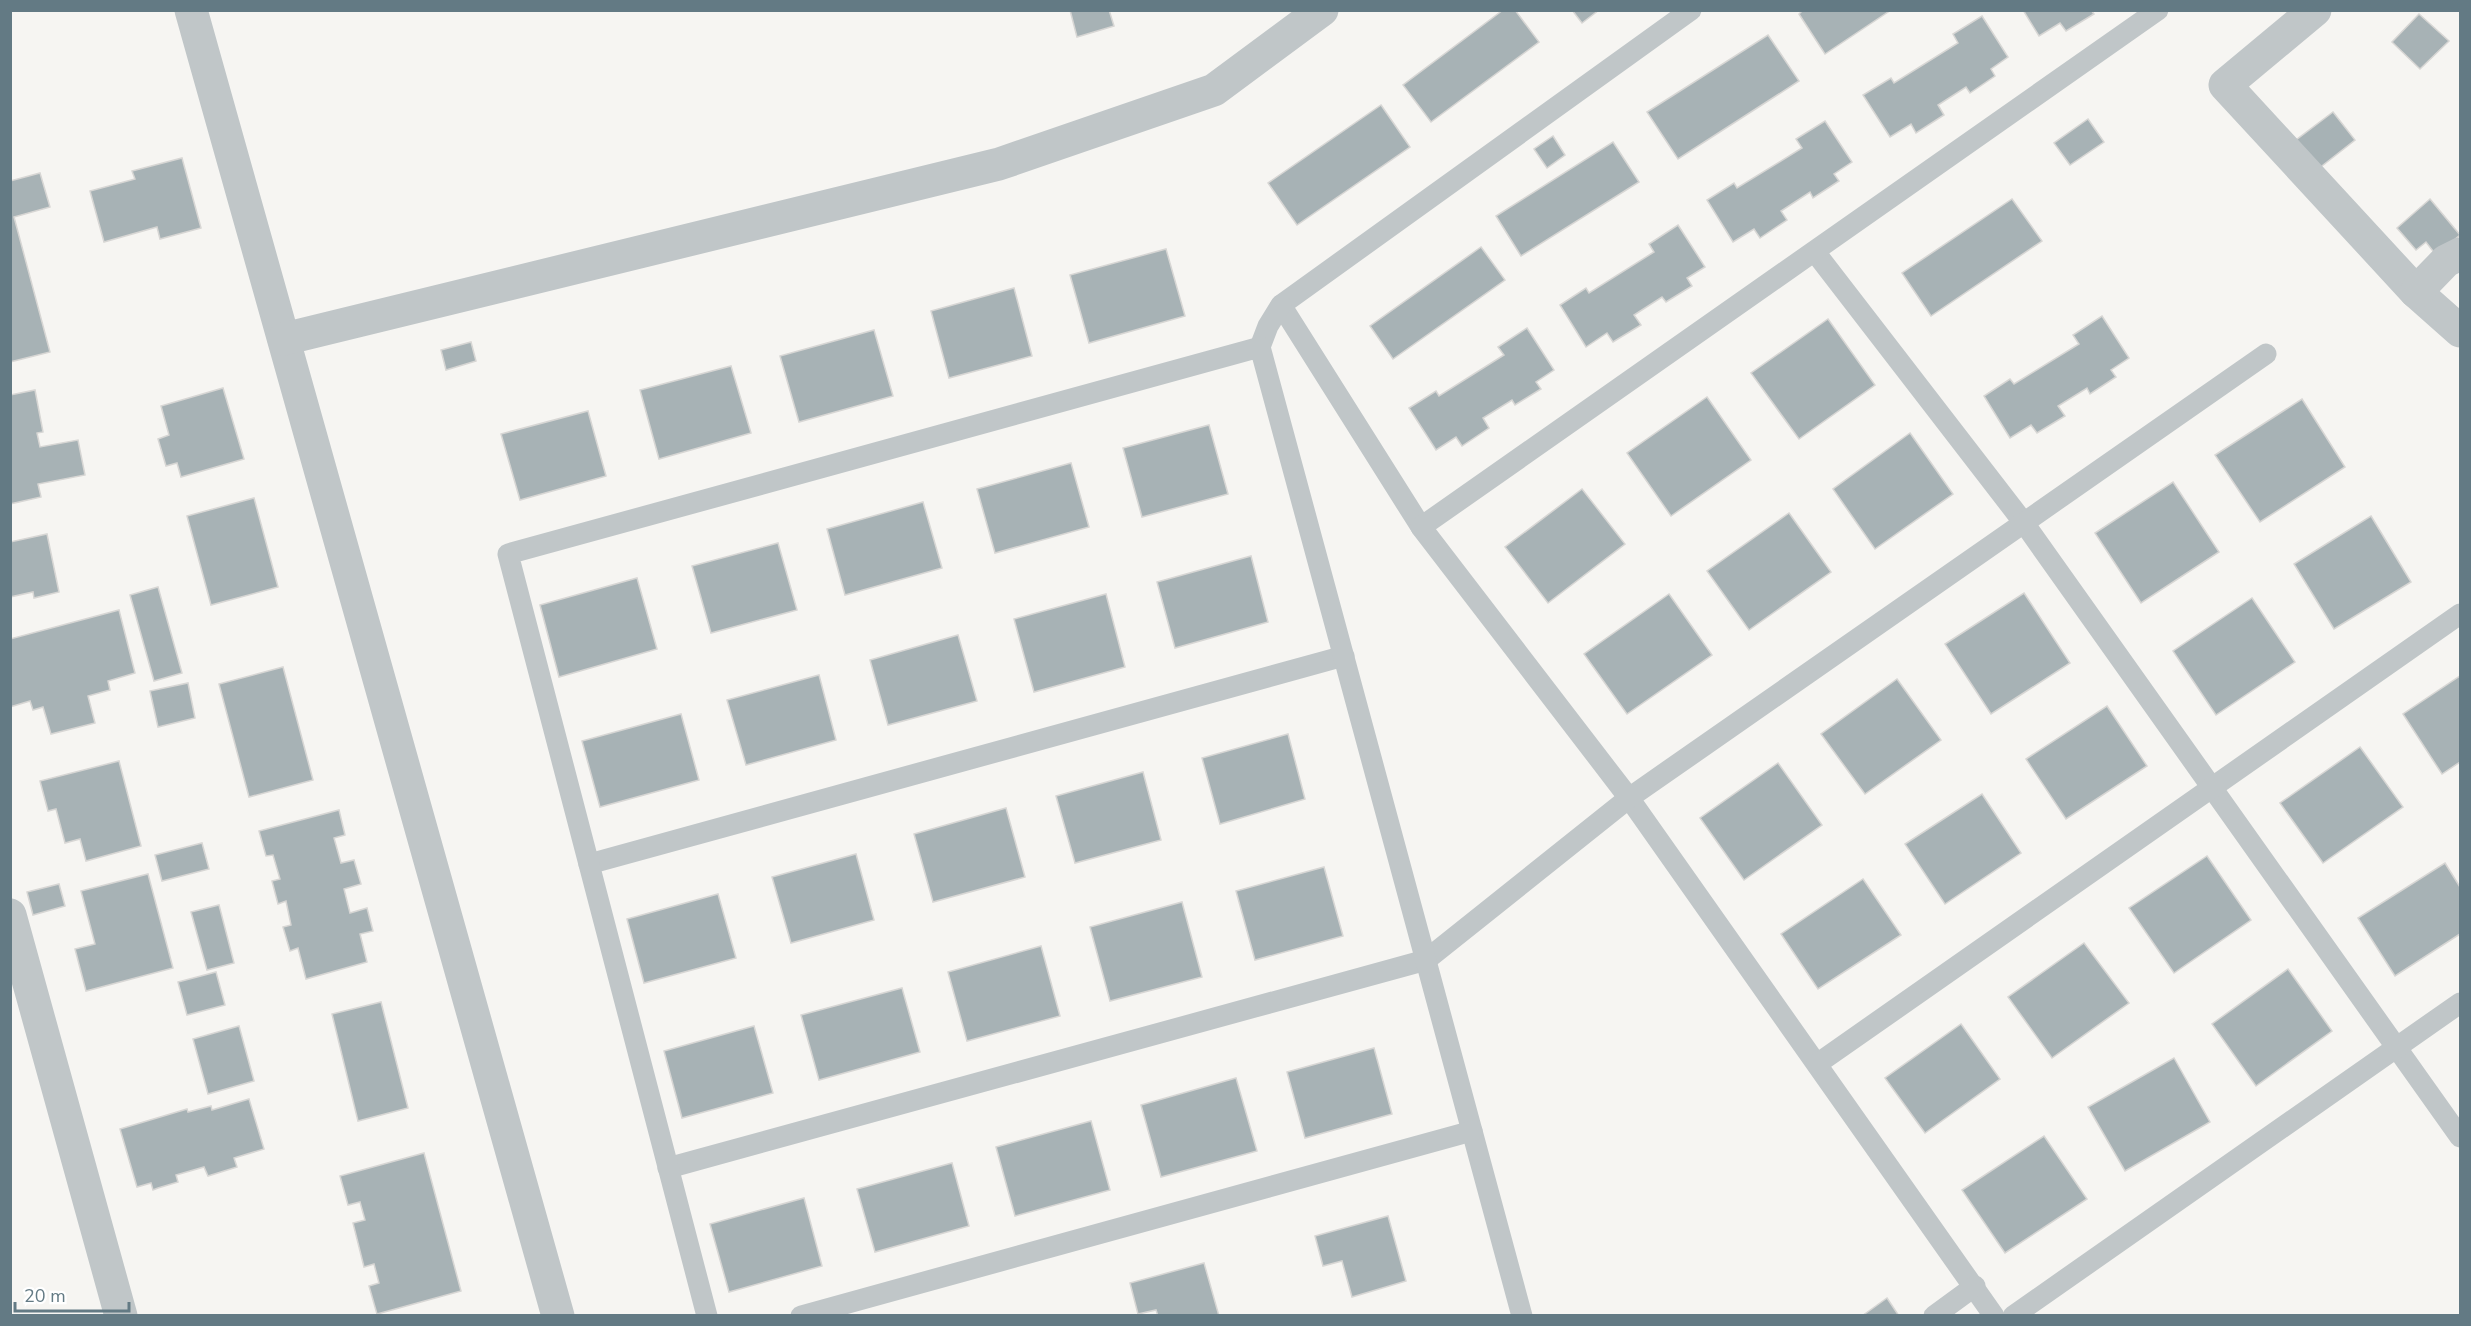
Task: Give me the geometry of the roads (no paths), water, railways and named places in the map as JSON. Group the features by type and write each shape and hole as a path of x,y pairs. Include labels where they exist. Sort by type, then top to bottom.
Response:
{"street":[{"path":"191,10 558,1316"},
{"path":"284,339 999,164 1214,90 1322,10"},
{"path":"2315,10 2225,85 2416,292 2460,331"},
{"path":"2416,292 2446,261 2460,254"},
{"path":"10,915 122,1316"}],"lane":[{"path":"1522,1316 1260,347 1268,326 1281,305 1691,10"},
{"path":"1421,526 2158,10"},
{"path":"1815,252 2024,523 2460,1137"},
{"path":"1281,305 1421,526 1629,798 1995,1316"},
{"path":"707,1316 508,554 1260,347"},
{"path":"668,1168 1426,960 1629,798 2266,354"},
{"path":"1816,1064 2460,614"},
{"path":"589,864 1344,656"},
{"path":"2013,1316 2460,1003"},
{"path":"801,1316 1472,1131"},
{"path":"1935,1316 1975,1286"}]}
